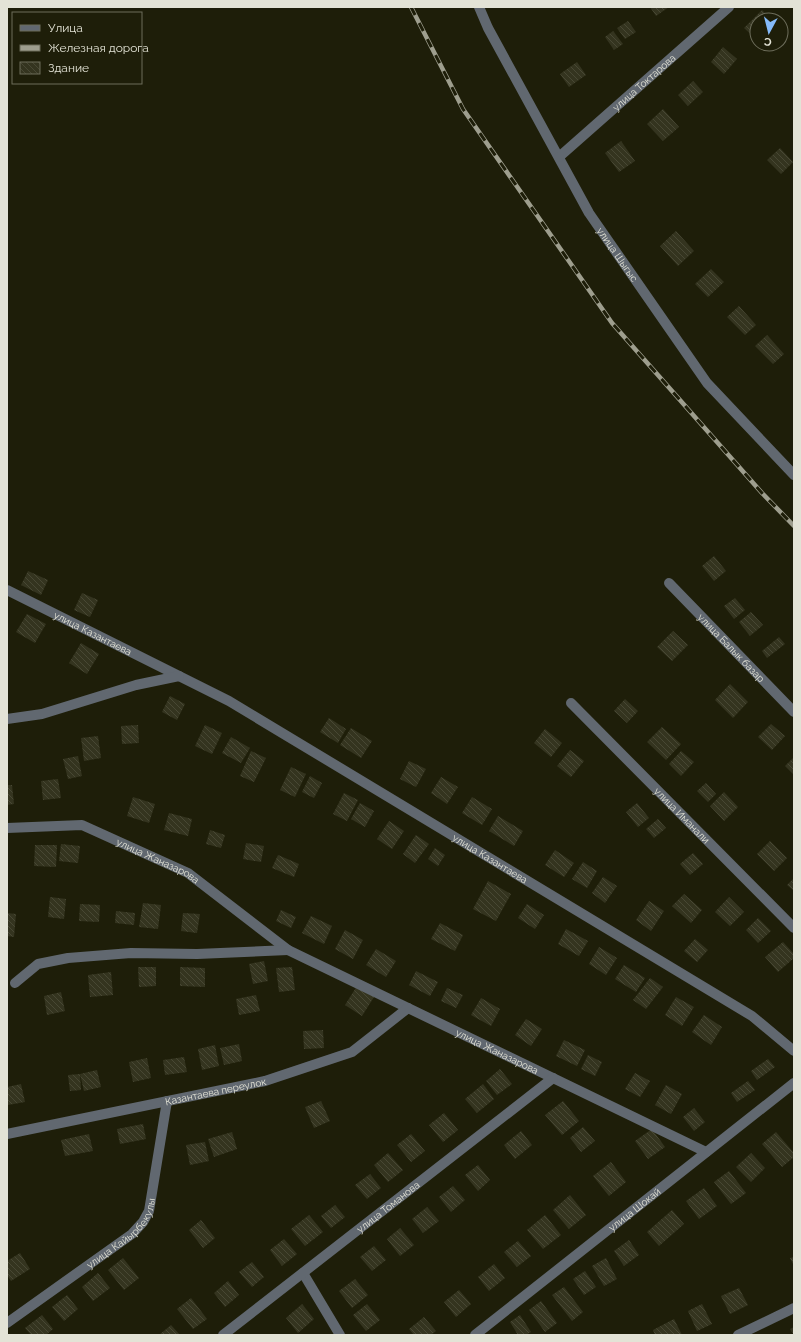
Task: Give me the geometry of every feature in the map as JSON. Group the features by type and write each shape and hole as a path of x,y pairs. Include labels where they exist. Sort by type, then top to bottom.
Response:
{"street":[{"name":"улица Шыгыс","path":"479,7 488,28 589,213 707,382 794,475"},
{"name":"улица Токтарова","path":"559,157 729,7"},
{"name":"улица Балык базар","path":"668,583 794,712"},
{"name":"улица Казантаева","path":"7,590 229,701 752,1016 794,1050"},
{"path":"7,719 42,714 136,686 179,676"},
{"name":"улица Иманали","path":"571,703 794,928"},
{"name":"улица Жаназарова","path":"7,828 82,825 188,873 288,950 706,1152"},
{"name":"улица Жаназарова","path":"15,983 38,964 68,958 131,953 197,954 288,950"},
{"name":"Казантаева переулок","path":"7,1134 265,1081 352,1052 408,1008"},
{"name":"улица Томанова","path":"223,1335 553,1078"},
{"name":"улица Шокай","path":"475,1335 794,1083"},
{"name":"улица Кайырбекулы","path":"7,1323 132,1234 143,1222 149,1211 167,1101"},
{"path":"303,1273 340,1335"},
{"path":"738,1335 794,1308"}],"building":[{"path":"650,7 669,7 656,16"},
{"path":"628,21 636,32 625,39 617,28"},
{"path":"749,23 749,33 744,28"},
{"path":"613,31 623,44 614,50 605,37"},
{"path":"723,47 737,59 724,74 711,62"},
{"path":"577,62 586,75 569,87 560,74"},
{"path":"693,81 703,92 688,106 678,95"},
{"path":"663,109 679,127 663,141 647,124"},
{"path":"621,141 635,161 619,172 605,153"},
{"path":"780,148 793,162 781,174 767,160"},
{"path":"676,231 694,251 678,266 660,246"},
{"path":"711,269 724,282 708,297 695,284"},
{"path":"739,306 756,325 745,335 727,317"},
{"path":"767,335 784,354 773,364 755,346"},
{"path":"714,556 726,571 714,581 702,566"},
{"path":"28,571 48,580 41,595 21,585"},
{"path":"82,593 98,600 90,617 74,610"},
{"path":"735,598 745,610 734,619 724,606"},
{"path":"751,612 763,625 750,636 739,622"},
{"path":"27,614 46,624 35,643 16,632"},
{"path":"673,631 688,645 672,661 657,647"},
{"path":"779,637 785,644 767,658 762,651"},
{"path":"81,643 99,654 87,674 69,663"},
{"path":"730,684 748,702 733,718 715,700"},
{"path":"170,696 185,704 177,720 162,712"},
{"path":"625,699 638,711 627,723 614,711"},
{"path":"329,718 346,729 338,743 320,732"},
{"path":"771,724 785,736 772,750 758,737"},
{"path":"138,725 139,743 122,744 121,726"},
{"path":"205,725 222,733 212,754 195,746"},
{"path":"662,727 681,744 666,760 647,742"},
{"path":"351,728 372,741 361,758 340,745"},
{"path":"545,729 562,743 551,757 534,743"},
{"path":"98,736 101,758 84,761 81,738"},
{"path":"231,737 250,748 241,763 222,753"},
{"path":"570,750 584,761 571,777 557,766"},
{"path":"251,751 266,758 254,782 240,776"},
{"path":"681,751 694,762 681,776 669,764"},
{"path":"78,756 82,776 68,779 63,759"},
{"path":"794,757 794,775 785,766"},
{"path":"409,761 426,769 416,787 400,779"},
{"path":"291,767 306,774 295,797 280,790"},
{"path":"310,776 322,783 314,798 302,792"},
{"path":"441,777 458,787 447,804 431,793"},
{"path":"58,779 61,798 43,800 41,781"},
{"path":"706,783 716,794 708,802 697,791"},
{"path":"7,785 12,785 14,804 7,805"},
{"path":"724,792 738,807 724,821 710,806"},
{"path":"344,793 358,800 347,821 333,814"},
{"path":"133,797 155,804 149,823 127,816"},
{"path":"472,797 492,809 482,825 462,813"},
{"path":"360,803 374,811 365,827 351,819"},
{"path":"637,803 649,818 638,827 626,812"},
{"path":"169,813 192,819 188,836 164,830"},
{"path":"498,816 523,831 514,846 489,831"},
{"path":"658,819 666,828 654,838 646,829"},
{"path":"389,821 404,831 392,849 377,839"},
{"path":"210,830 225,835 221,848 206,844"},
{"path":"416,835 429,844 415,863 403,854"},
{"path":"770,841 787,858 774,871 757,854"},
{"path":"246,843 264,846 261,862 243,859"},
{"path":"61,844 80,846 78,863 59,861"},
{"path":"35,845 57,845 56,867 34,866"},
{"path":"435,848 445,855 438,866 428,859"},
{"path":"555,850 574,863 564,877 545,865"},
{"path":"693,853 703,864 690,875 680,864"},
{"path":"278,855 299,864 294,877 272,868"},
{"path":"583,862 597,871 587,888 572,879"},
{"path":"603,877 617,886 605,903 592,893"},
{"path":"794,878 794,891 787,885"},
{"path":"488,881 511,894 496,921 473,909"},
{"path":"684,894 702,910 691,923 672,906"},
{"path":"50,897 66,899 64,919 48,917"},
{"path":"729,897 744,912 730,926 715,912"},
{"path":"649,901 664,911 651,931 636,920"},
{"path":"143,903 161,905 158,929 139,927"},
{"path":"80,904 100,905 99,922 79,921"},
{"path":"527,904 544,915 535,929 518,918"},
{"path":"281,910 296,917 291,928 276,921"},
{"path":"116,911 135,913 134,925 115,923"},
{"path":"7,913 16,914 14,937 7,936"},
{"path":"183,913 200,914 197,933 181,931"},
{"path":"311,916 332,926 324,944 302,933"},
{"path":"758,918 771,931 758,943 746,930"},
{"path":"440,923 463,935 455,951 431,939"},
{"path":"566,929 588,941 579,956 558,944"},
{"path":"345,930 363,940 353,959 335,949"},
{"path":"695,939 708,950 697,962 684,951"},
{"path":"783,942 794,954 794,958 778,972 765,957"},
{"path":"599,947 617,958 606,975 589,964"},
{"path":"376,949 396,961 386,977 366,965"},
{"path":"264,961 268,981 253,984 249,964"},
{"path":"624,965 645,978 636,992 615,979"},
{"path":"138,967 156,967 156,986 139,987"},
{"path":"180,967 205,968 205,987 180,986"},
{"path":"292,967 295,990 279,992 276,968"},
{"path":"416,971 438,982 430,996 409,985"},
{"path":"111,972 113,995 90,997 88,975"},
{"path":"650,978 663,987 646,1009 633,1000"},
{"path":"357,986 374,997 362,1016 345,1005"},
{"path":"447,988 463,995 456,1008 441,1001"},
{"path":"61,992 65,1011 47,1015 44,996"},
{"path":"256,995 260,1011 239,1015 236,999"},
{"path":"676,997 694,1007 682,1026 665,1015"},
{"path":"481,998 500,1009 491,1026 471,1015"},
{"path":"704,1015 722,1027 711,1045 692,1032"},
{"path":"526,1019 542,1029 531,1046 515,1035"},
{"path":"323,1030 324,1048 304,1049 303,1031"},
{"path":"564,1040 585,1050 577,1066 556,1056"},
{"path":"239,1044 242,1061 224,1065 220,1048"},
{"path":"215,1045 219,1066 202,1070 198,1049"},
{"path":"588,1055 602,1062 595,1076 581,1069"},
{"path":"184,1057 187,1072 165,1075 163,1060"},
{"path":"147,1058 151,1078 133,1082 129,1062"},
{"path":"768,1059 775,1067 757,1080 751,1071"},
{"path":"500,1069 512,1084 497,1095 486,1081"},
{"path":"97,1070 101,1087 84,1091 80,1074"},
{"path":"635,1073 650,1081 640,1097 625,1089"},
{"path":"80,1074 81,1090 70,1091 68,1075"},
{"path":"748,1081 755,1090 737,1102 731,1093"},
{"path":"21,1084 25,1102 8,1105 7,1087"},
{"path":"483,1084 494,1099 477,1113 465,1099"},
{"path":"666,1085 682,1094 671,1114 655,1105"},
{"path":"321,1101 330,1121 314,1128 305,1107"},
{"path":"563,1101 579,1121 562,1135 545,1115"},
{"path":"694,1108 705,1122 694,1131 683,1117"},
{"path":"444,1113 458,1130 443,1142 429,1125"},
{"path":"143,1124 146,1139 120,1144 117,1129"},
{"path":"583,1127 595,1141 581,1152 570,1138"},
{"path":"652,1129 665,1147 648,1159 635,1141"},
{"path":"521,1131 532,1145 515,1159 504,1145"},
{"path":"232,1132 237,1149 214,1157 208,1139"},
{"path":"776,1132 794,1153 794,1157 782,1167 762,1144"},
{"path":"89,1134 93,1151 65,1156 61,1140"},
{"path":"411,1134 425,1151 411,1162 397,1145"},
{"path":"205,1142 209,1161 190,1165 186,1145"},
{"path":"388,1153 403,1170 388,1182 374,1165"},
{"path":"751,1153 765,1168 751,1182 736,1167"},
{"path":"611,1162 626,1182 609,1196 593,1176"},
{"path":"478,1165 490,1180 478,1191 465,1175"},
{"path":"729,1171 746,1193 731,1204 714,1182"},
{"path":"370,1174 381,1188 367,1199 355,1185"},
{"path":"453,1186 465,1200 451,1212 439,1197"},
{"path":"704,1188 717,1206 699,1219 686,1201"},
{"path":"570,1195 586,1215 569,1229 553,1210"},
{"path":"335,1205 345,1217 331,1228 321,1216"},
{"path":"427,1207 439,1221 423,1233 412,1219"},
{"path":"672,1210 684,1224 659,1246 647,1232"},
{"path":"309,1215 323,1232 305,1246 291,1229"},
{"path":"545,1215 561,1235 543,1249 527,1230"},
{"path":"201,1220 215,1238 203,1248 189,1230"},
{"path":"400,1228 414,1245 400,1256 387,1239"},
{"path":"284,1239 297,1254 282,1266 270,1250"},
{"path":"629,1240 639,1255 624,1266 614,1251"},
{"path":"518,1241 531,1256 517,1267 504,1252"},
{"path":"374,1246 386,1260 372,1271 360,1257"},
{"path":"20,1253 30,1269 11,1281 7,1275 7,1261"},
{"path":"794,1257 794,1266 790,1258"},
{"path":"123,1258 139,1278 124,1290 108,1270"},
{"path":"606,1258 617,1279 604,1286 592,1266"},
{"path":"252,1262 264,1277 252,1287 239,1272"},
{"path":"494,1264 505,1278 489,1291 478,1277"},
{"path":"585,1271 596,1287 584,1295 573,1279"},
{"path":"98,1273 110,1288 93,1301 82,1287"},
{"path":"355,1279 368,1295 352,1308 339,1291"},
{"path":"228,1281 239,1295 225,1307 214,1293"},
{"path":"564,1287 583,1312 572,1321 552,1295"},
{"path":"739,1288 748,1305 730,1314 721,1296"},
{"path":"459,1290 471,1304 456,1317 444,1302"},
{"path":"67,1295 78,1309 64,1321 52,1307"},
{"path":"191,1298 207,1319 193,1329 177,1309"},
{"path":"541,1301 557,1323 545,1332 529,1310"},
{"path":"302,1304 314,1319 298,1333 286,1318"},
{"path":"367,1304 380,1320 366,1331 353,1315"},
{"path":"702,1304 712,1324 697,1331 688,1311"},
{"path":"42,1315 53,1329 46,1335 31,1335 25,1328"},
{"path":"520,1315 531,1332 526,1335 518,1335 510,1322"},
{"path":"424,1317 436,1331 431,1335 414,1335 409,1329"},
{"path":"674,1319 682,1335 655,1335 653,1330"},
{"path":"171,1325 180,1335 159,1335"},
{"path":"794,1327 794,1335 790,1329"}],"railway":[{"path":"411,7 463,109 612,323 762,493 794,526"}]}
